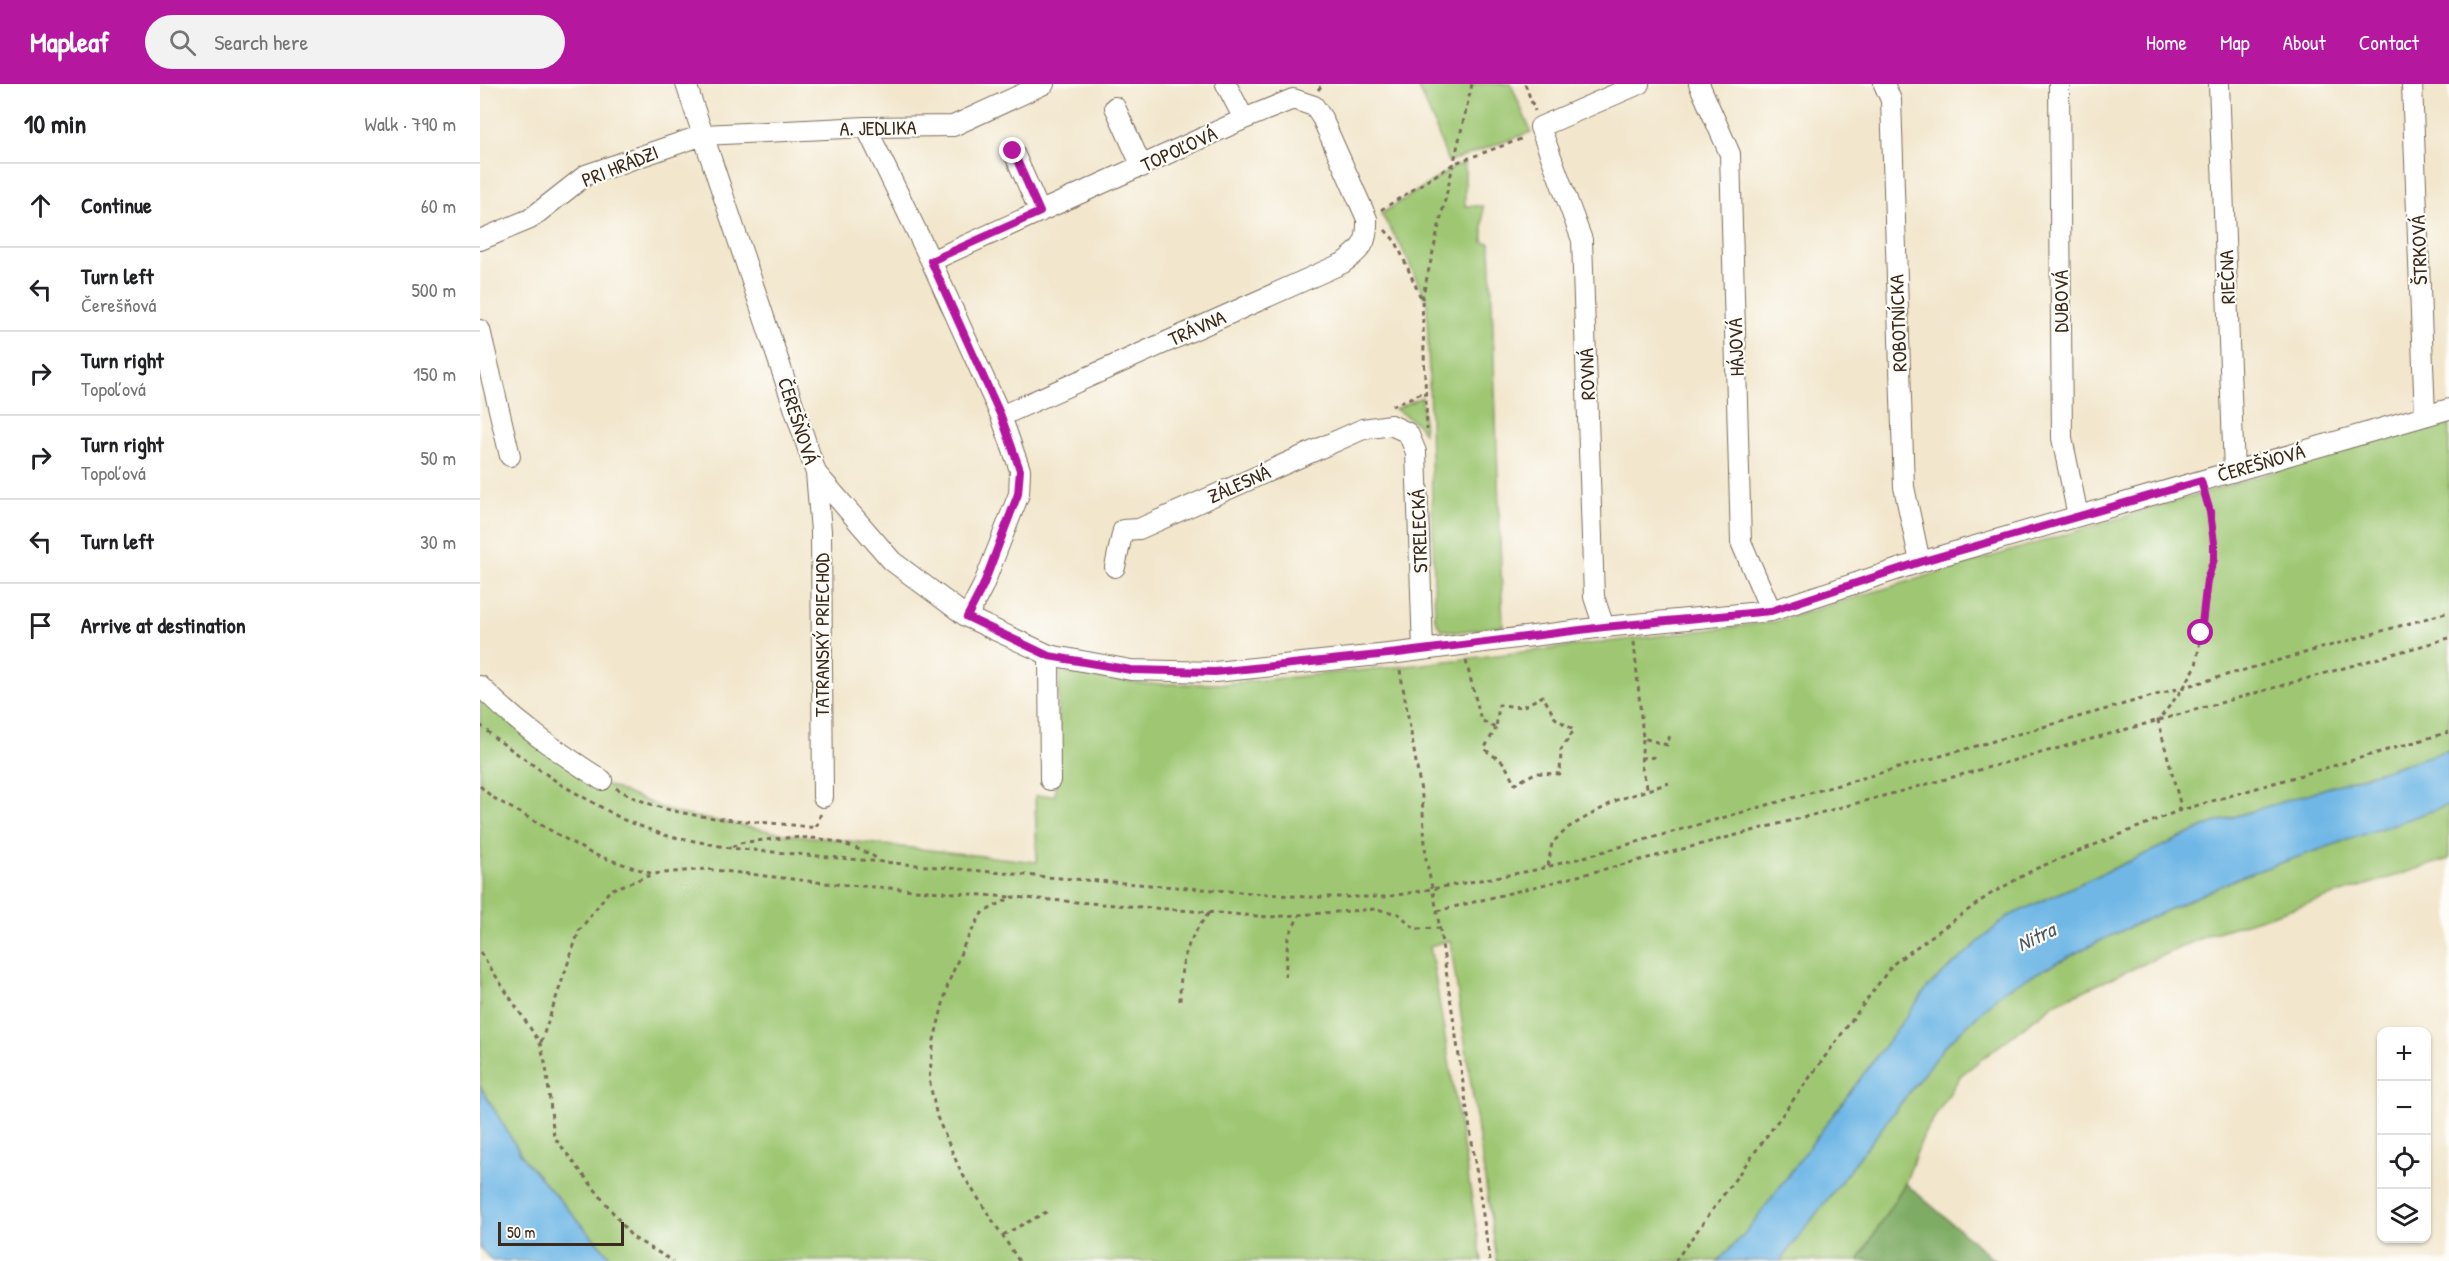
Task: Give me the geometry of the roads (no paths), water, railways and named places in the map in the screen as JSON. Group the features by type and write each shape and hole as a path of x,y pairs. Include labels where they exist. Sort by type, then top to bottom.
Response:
{"street":[{"name":"A. JEDLIKA","path":"703,135 866,127 953,126 1044,84"},
{"path":"1227,84 1244,119"},
{"name":"ROVNÁ","path":"1604,627 1594,597 1582,240 1540,127 1640,84"},
{"name":"HÁJOVÁ","path":"1699,84 1730,154 1741,542 1771,611"},
{"name":"ROBOTNÍCKA","path":"1884,84 1891,100 1904,487 1920,562"},
{"name":"DUBOVÁ","path":"2060,84 2062,438 2078,516"},
{"name":"RIEČNA","path":"2220,84 2234,471"},
{"name":"ŠTRKOVÁ","path":"2412,84 2426,416"},
{"name":"ČEREŠŇOVÁ","path":"690,85 703,135 816,473 892,561 967,617 1049,656 1131,670 1215,672 1398,653 1604,627 1771,611 1920,562 2449,409"},
{"name":"TOPOĽOVÁ","path":"931,261 1293,99 1314,106 1375,219"},
{"path":"1115,107 1142,167"},
{"path":"866,127 931,261 1001,416 1020,470 1018,494 983,586 967,617"},
{"name":"PRI HRÁDZI","path":"480,240 530,219 586,175 703,135"},
{"path":"1013,151 1040,212"},
{"name":"TRÁVNA","path":"1001,416 1343,263 1359,252 1375,219"},
{"path":"480,330 510,456"},
{"name":"ZÁLESNÁ","path":"1115,567 1123,530 1139,529 1389,417"},
{"name":"STRELECKÁ","path":"1389,417 1408,433 1416,452 1423,650"},
{"name":"TATRANSKÝ PRIECHOD","path":"816,473 821,531 824,796"},
{"path":"1049,656 1050,780"},
{"path":"480,686 547,746 602,780"}],"water":[{"name":"Nitra","path":"2449,750 2449,805 2240,877 2097,942 2004,990 1943,1048 1780,1261 1718,1261 1747,1231 1928,987 2007,917 2211,824"},
{"path":"480,1086 525,1161 614,1261 492,1261 480,1248"}]}
